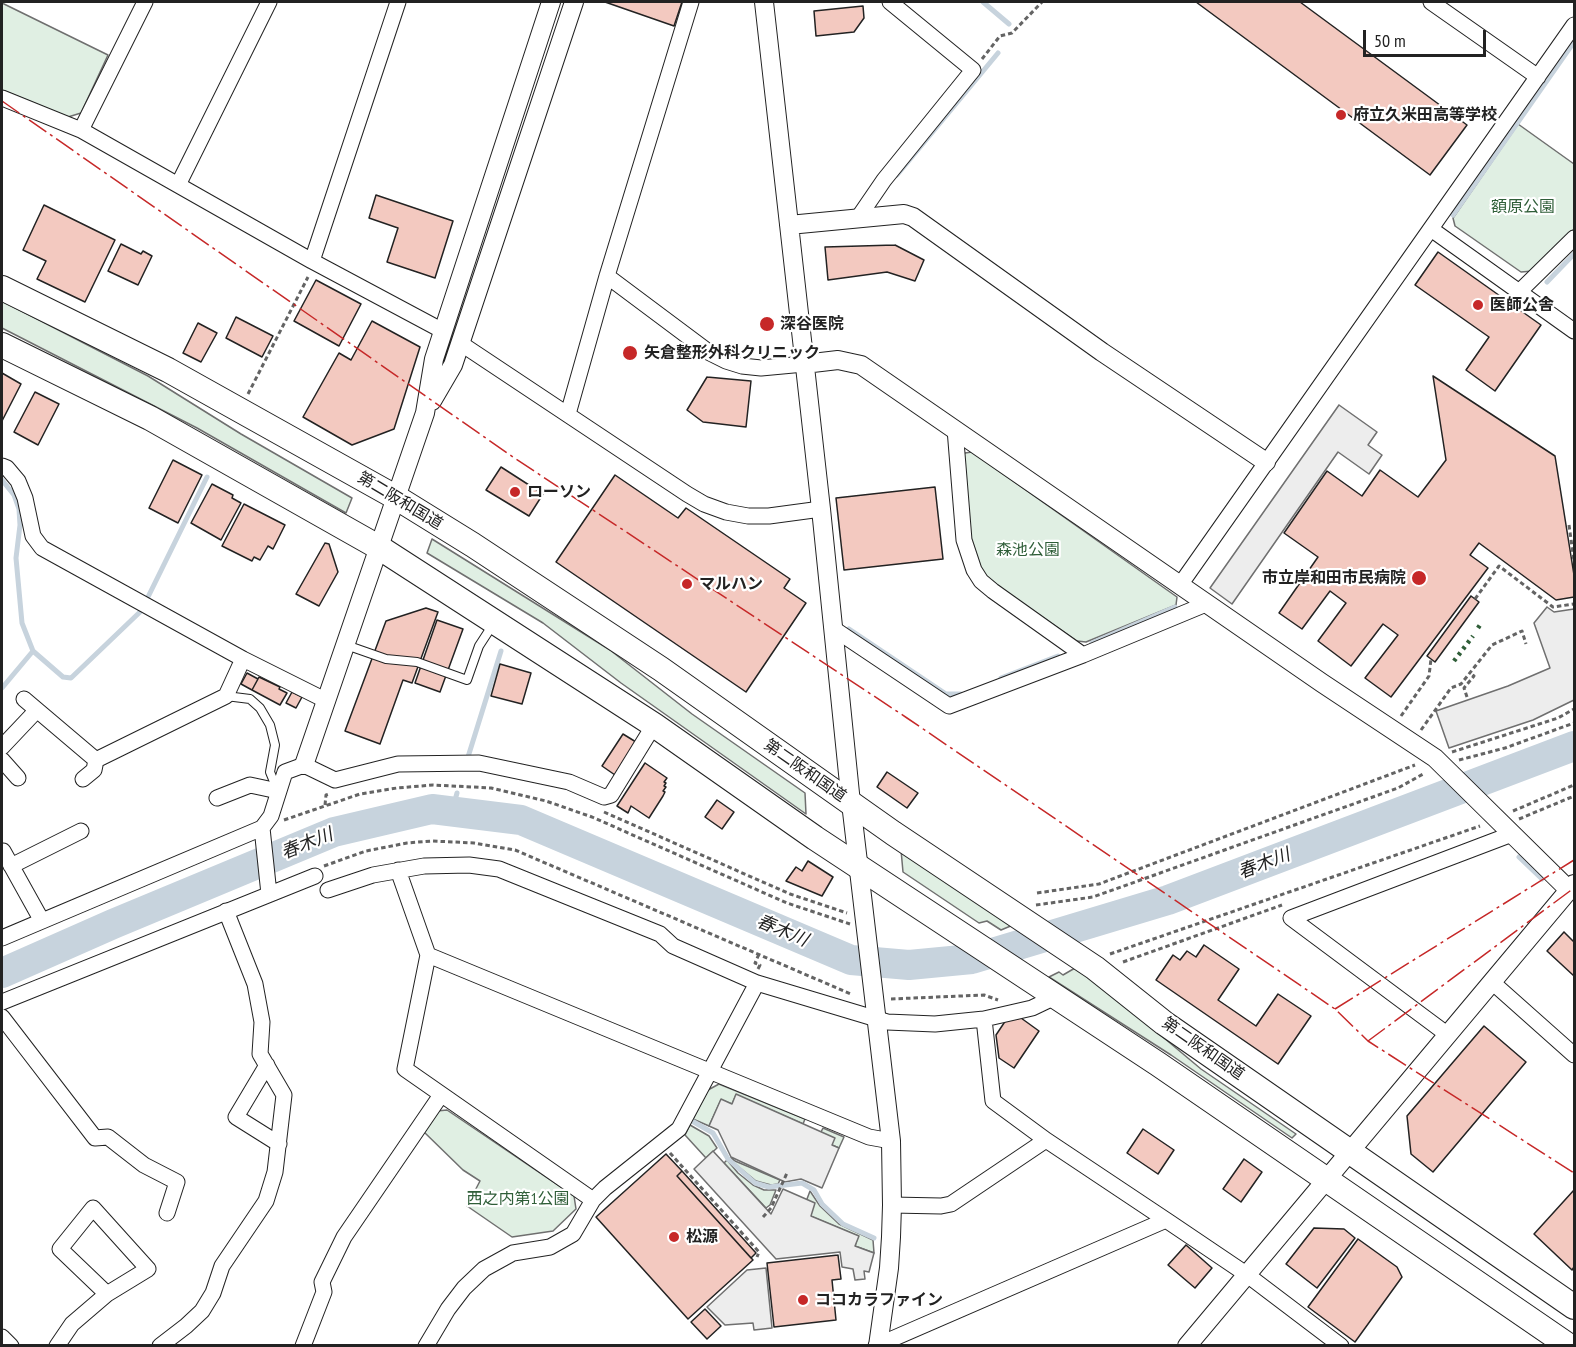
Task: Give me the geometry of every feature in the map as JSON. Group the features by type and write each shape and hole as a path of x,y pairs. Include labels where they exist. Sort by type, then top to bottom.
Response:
{"highway":[{"name":"第二阪和国道","path":"2,288 168,370 397,498 473,545 661,669 851,803 1027,910 1103,961 1164,1023 1351,1150 1575,1307"},
{"path":"2,345 150,417 380,548 654,725 859,867 1327,1179 1569,1346"}],"street":[{"path":"81,130 145,2"},
{"path":"178,185 269,2"},
{"path":"312,261 398,2"},
{"path":"304,765 425,413 434,359 551,2"},
{"path":"425,413 453,365 574,2"},
{"path":"568,414 607,276 691,2"},
{"path":"764,2 859,867 861,928 879,997 877,1020 891,1141 892,1205 889,1268 878,1345"},
{"path":"858,218 884,180 973,70 890,2"},
{"path":"1431,2 1538,77"},
{"path":"1180,585 1575,25"},
{"path":"2,98 81,130 312,261 443,331"},
{"path":"789,225 904,213 913,217 1102,352 1266,462"},
{"path":"1431,229 1575,331"},
{"path":"1519,292 1575,238"},
{"path":"607,276 710,352 726,361 761,368 838,360 861,365 1441,764 1573,890 1492,982 1186,1346"},
{"path":"460,343 704,504 726,512 748,516 769,516 821,509"},
{"path":"955,429 964,540 974,570 981,581 993,591 1083,655"},
{"path":"2,466 7,468 18,481 25,498 33,536 42,548 243,659 327,701"},
{"path":"834,629 949,706 1083,655 1206,604"},
{"path":"96,760 226,696 243,659"},
{"path":"24,699 96,760"},
{"path":"2,747 37,710"},
{"path":"268,889 262,833 271,816 285,771 304,765 335,780 398,764 478,763 569,782 604,796 611,795 654,725"},
{"path":"2,760 18,777"},
{"path":"83,779 94,770 96,760"},
{"path":"217,798 250,785 278,791"},
{"path":"11,866 81,831"},
{"path":"2,938 262,833"},
{"path":"1448,1035 1291,918 1512,834"},
{"path":"2,851 42,921"},
{"path":"328,890 374,875 424,866 469,865 499,869 660,934 673,946 757,983 887,1022 935,1024 984,1019 1032,1008 1055,997"},
{"path":"398,870 428,955 405,1069 593,1200"},
{"path":"2,1002 226,911 268,889 315,876"},
{"path":"160,1346 202,1311 213,1293 222,1266 266,1201 275,1172 284,1095 260,1054 262,1022 255,984 226,911"},
{"path":"428,955 869,1137 891,1141"},
{"path":"1492,982 1575,1055"},
{"path":"426,1346 448,1309 464,1288 484,1269 513,1253 550,1246 573,1234 593,1200 605,1188 679,1129 757,983"},
{"path":"2,1017 95,1138 108,1137 144,1165 177,1182 167,1213"},
{"path":"984,1019 993,1101 1046,1140 1246,1274 1341,1346"},
{"path":"267,1065 236,1117 279,1144"},
{"path":"303,1346 324,1292 322,1282 344,1237 441,1095"},
{"path":"892,1205 941,1206 951,1204 1046,1140"},
{"path":"57,1346 72,1324 107,1294 148,1269 93,1208 60,1250 107,1294"},
{"path":"878,1345 1166,1220"},
{"path":"2,1337 11,1346"}],"lane":[{"path":"346,645 386,659 417,662 467,680 479,646 494,622"},
{"path":"226,696 250,699 260,708 270,725 275,745 270,772 278,791"}],"path":[{"path":"973,70 1000,36 1012,33 1042,2"},
{"path":"247,395 310,272 312,261"},
{"path":"1569,525 1575,561"},
{"path":"1475,599 1500,566 1553,607 1575,604"},
{"path":"1418,734 1451,688 1461,684 1492,645 1522,631 1526,644"},
{"path":"1398,720 1429,676 1431,659"},
{"path":"1467,697 1464,688 1474,676 1470,673"},
{"path":"1037,893 1099,884 1441,764 1558,718 1575,709"},
{"path":"1027,910 1093,897 1398,788 1441,764 1505,748 1575,723"},
{"path":"262,833 360,794 433,784 491,788 546,801 592,817 787,903 861,928"},
{"path":"1103,961 1575,785"},
{"path":"325,806 326,795 338,792"},
{"path":"1554,793 1558,803"},
{"path":"598,810 790,894 848,913"},
{"path":"407,843 408,852"},
{"path":"559,879 563,869"},
{"path":"1099,884 1103,893"},
{"path":"1313,884 1316,893"},
{"path":"808,910 812,901"},
{"path":"1219,917 1222,927"},
{"path":"759,954 755,963 760,964"},
{"path":"879,997 984,995 999,1000 1006,1006"},
{"path":"661,1143 759,1252 757,1257"},
{"path":"763,1217 771,1208 787,1173"}],"green space":[{"path":"2,3 108,55 81,113 68,117 2,90"},
{"name":"額原公園","path":"1518,124 1574,164 1574,229 1533,271 1521,272 1455,226 1453,218"},
{"path":"2,301 148,376 241,434 352,498 346,513 197,428 2,328"},
{"name":"森池公園","path":"972,452 1177,597 1176,605 1086,642 1077,641 1005,591 984,575 973,558 961,457 965,453"},
{"path":"432,539 610,650 692,714 805,793 806,814 621,683 543,623 427,553"},
{"path":"901,850 1013,925 1001,930 987,921 979,923 903,872"},
{"path":"1075,968 1108,991 1201,1069 1296,1134 1292,1138 1171,1055 1049,977 1059,972 1063,975"},
{"path":"719,1084 805,1119 803,1124 736,1095 732,1104 721,1100 709,1126 693,1119 708,1090"},
{"name":"西之内第1公園","path":"447,1110 574,1196 576,1209 553,1231 512,1237 467,1206 480,1181 463,1170 423,1131 437,1111"},
{"path":"690,1125 709,1136 717,1148 706,1158 685,1135"},
{"path":"823,1128 844,1137 839,1148 832,1145 821,1132"},
{"path":"731,1157 735,1161 780,1180 778,1184 771,1185 756,1181 734,1163"},
{"path":"727,1160 753,1185 764,1190 776,1190 770,1205 766,1208 724,1163"},
{"path":"810,1191 820,1206 839,1224 873,1240 874,1253 855,1246 858,1236 810,1216 807,1199"}],"shaded area":[{"path":"1339,405 1377,432 1368,445 1382,455 1369,474 1338,452 1232,604 1210,588"},
{"path":"1547,607 1554,612 1574,609 1574,700 1533,720 1449,748 1436,711 1508,686 1550,668 1534,623"},
{"path":"736,1094 835,1138 832,1145 839,1148 822,1188 801,1179 785,1182 731,1157 718,1130 709,1126 721,1099 732,1104"},
{"path":"713,1151 771,1214 783,1189 815,1203 811,1216 859,1236 855,1246 874,1253 869,1272 864,1271 865,1279 855,1280 853,1269 842,1267 840,1252 776,1259 694,1169"},
{"path":"766,1268 772,1328 754,1330 753,1323 725,1325 707,1307 747,1270"}],"building":[{"path":"605,2 682,2 674,26"},
{"path":"1196,2 1300,2 1467,125 1430,175"},
{"path":"863,6 864,18 854,32 816,36 814,11"},
{"path":"376,195 453,221 435,278 387,262 398,228 369,218"},
{"path":"44,205 115,240 85,302 37,279 46,261 23,250"},
{"path":"121,244 141,254 143,251 152,256 138,285 108,271"},
{"path":"895,245 924,260 915,281 887,272 828,280 825,247"},
{"name":"医師公舎","path":"1438,252 1541,325 1495,391 1466,370 1489,337 1415,285"},
{"path":"316,280 361,304 339,346 294,321"},
{"path":"236,317 273,336 262,357 226,338"},
{"path":"372,321 420,347 394,429 352,445 303,417 339,353 351,360"},
{"path":"198,323 217,333 201,362 183,353"},
{"path":"2,373 21,384 2,421"},
{"path":"1433,376 1555,456 1574,575 1574,597 1556,600 1479,543 1470,555 1488,568 1391,697 1365,678 1398,635 1383,624 1351,666 1318,641 1346,603 1330,591 1302,629 1279,613 1318,557 1284,533 1327,471 1362,496 1380,470 1418,497 1446,460"},
{"path":"707,377 751,381 746,427 703,422 687,410"},
{"path":"35,392 59,404 38,445 14,432"},
{"path":"173,460 202,475 178,523 149,508"},
{"name":"ローソン","path":"501,467 543,494 529,516 486,490"},
{"name":"マルハン","path":"615,475 678,518 686,508 790,579 784,588 806,603 746,692 556,562"},
{"path":"212,484 233,495 232,498 241,503 221,540 191,523"},
{"path":"935,487 943,559 844,570 836,498"},
{"path":"244,504 285,525 273,549 268,546 260,560 254,557 252,561 222,546"},
{"path":"325,543 329,544 338,572 319,606 296,594"},
{"path":"1471,596 1479,602 1435,662 1427,656"},
{"path":"426,608 438,612 412,683 403,680 380,744 345,731 386,621"},
{"path":"437,620 463,629 440,692 415,683"},
{"path":"500,664 531,673 522,704 491,696"},
{"path":"247,673 258,679 252,690 241,684"},
{"path":"259,677 287,693 280,705 252,690"},
{"path":"292,692 302,697 296,708 286,703"},
{"path":"623,734 636,742 615,775 602,766"},
{"path":"645,763 667,778 664,782 666,787 663,791 665,792 649,818 631,806 628,813 617,806"},
{"path":"887,772 918,793 907,808 877,787"},
{"path":"717,800 734,812 722,829 705,817"},
{"path":"808,861 833,877 822,896 786,881 796,867 802,871"},
{"path":"1564,932 1574,942 1574,976 1547,951"},
{"path":"1204,945 1239,969 1218,1000 1256,1026 1278,994 1311,1016 1278,1064 1156,980 1173,955 1180,960 1187,951 1196,957"},
{"path":"1021,1018 1039,1031 1014,1068 999,1058 996,1035 1006,1020"},
{"path":"1484,1026 1526,1062 1433,1172 1411,1154 1407,1116"},
{"path":"1143,1129 1174,1150 1158,1174 1127,1153"},
{"name":"松源","path":"666,1154 682,1171 677,1176 753,1260 688,1319 596,1217"},
{"path":"1244,1159 1262,1172 1241,1202 1223,1189"},
{"path":"682,1171 756,1253 751,1258 677,1176"},
{"path":"1574,1190 1574,1267 1572,1270 1534,1234"},
{"path":"1314,1228 1344,1229 1355,1238 1317,1288 1286,1264"},
{"path":"1358,1239 1397,1267 1402,1277 1355,1342 1308,1307"},
{"path":"1186,1245 1212,1268 1195,1288 1168,1265"},
{"name":"ココカラファイン","path":"838,1255 841,1279 832,1280 836,1320 774,1327 767,1263"},
{"path":"705,1309 721,1326 707,1339 691,1322"}],"waterway":[{"path":"983,2 1009,24"},
{"path":"1453,215 1574,42"},
{"path":"897,175 998,53"},
{"path":"1547,282 1574,254"},
{"path":"148,597 207,477"},
{"path":"2,480 14,495 19,509 20,525 16,558 22,623 33,651 2,688"},
{"path":"1092,643 1175,607"},
{"path":"33,651 63,677 71,678 141,611"},
{"path":"849,629 946,694 961,694"},
{"path":"468,757 501,651"},
{"path":"1001,678 1058,656"},
{"name":"春木川","path":"2,973 334,832 432,809 521,820 851,960 909,965 972,959 1168,900 1574,746"},
{"path":"452,811 457,793"},
{"path":"1519,857 1542,879"},
{"path":"692,1121 713,1133 728,1159 755,1183 769,1187 802,1183 814,1190 822,1204 843,1224 874,1238"}],"hedge":[{"path":"1478,628 1482,622"},
{"path":"1454,661 1473,636"}],"power":[{"path":"2,101 513,457 907,718 1335,1009 1368,1041 1574,1173"},
{"path":"1335,1009 1574,860"},
{"path":"1368,1041 1574,888"}],"place":[{"name":"府立久米田高等学校","path":"1341,115"},
{"name":"医師公舎","path":"1478,305"},
{"name":"深谷医院","path":"767,324"},
{"name":"矢倉整形外科クリニック","path":"630,353"},
{"name":"ローソン","path":"515,492"},
{"name":"市立岸和田市民病院","path":"1419,578"},
{"name":"マルハン","path":"687,584"},
{"name":"松源","path":"674,1237"},
{"name":"ココカラファイン","path":"803,1300"}]}
